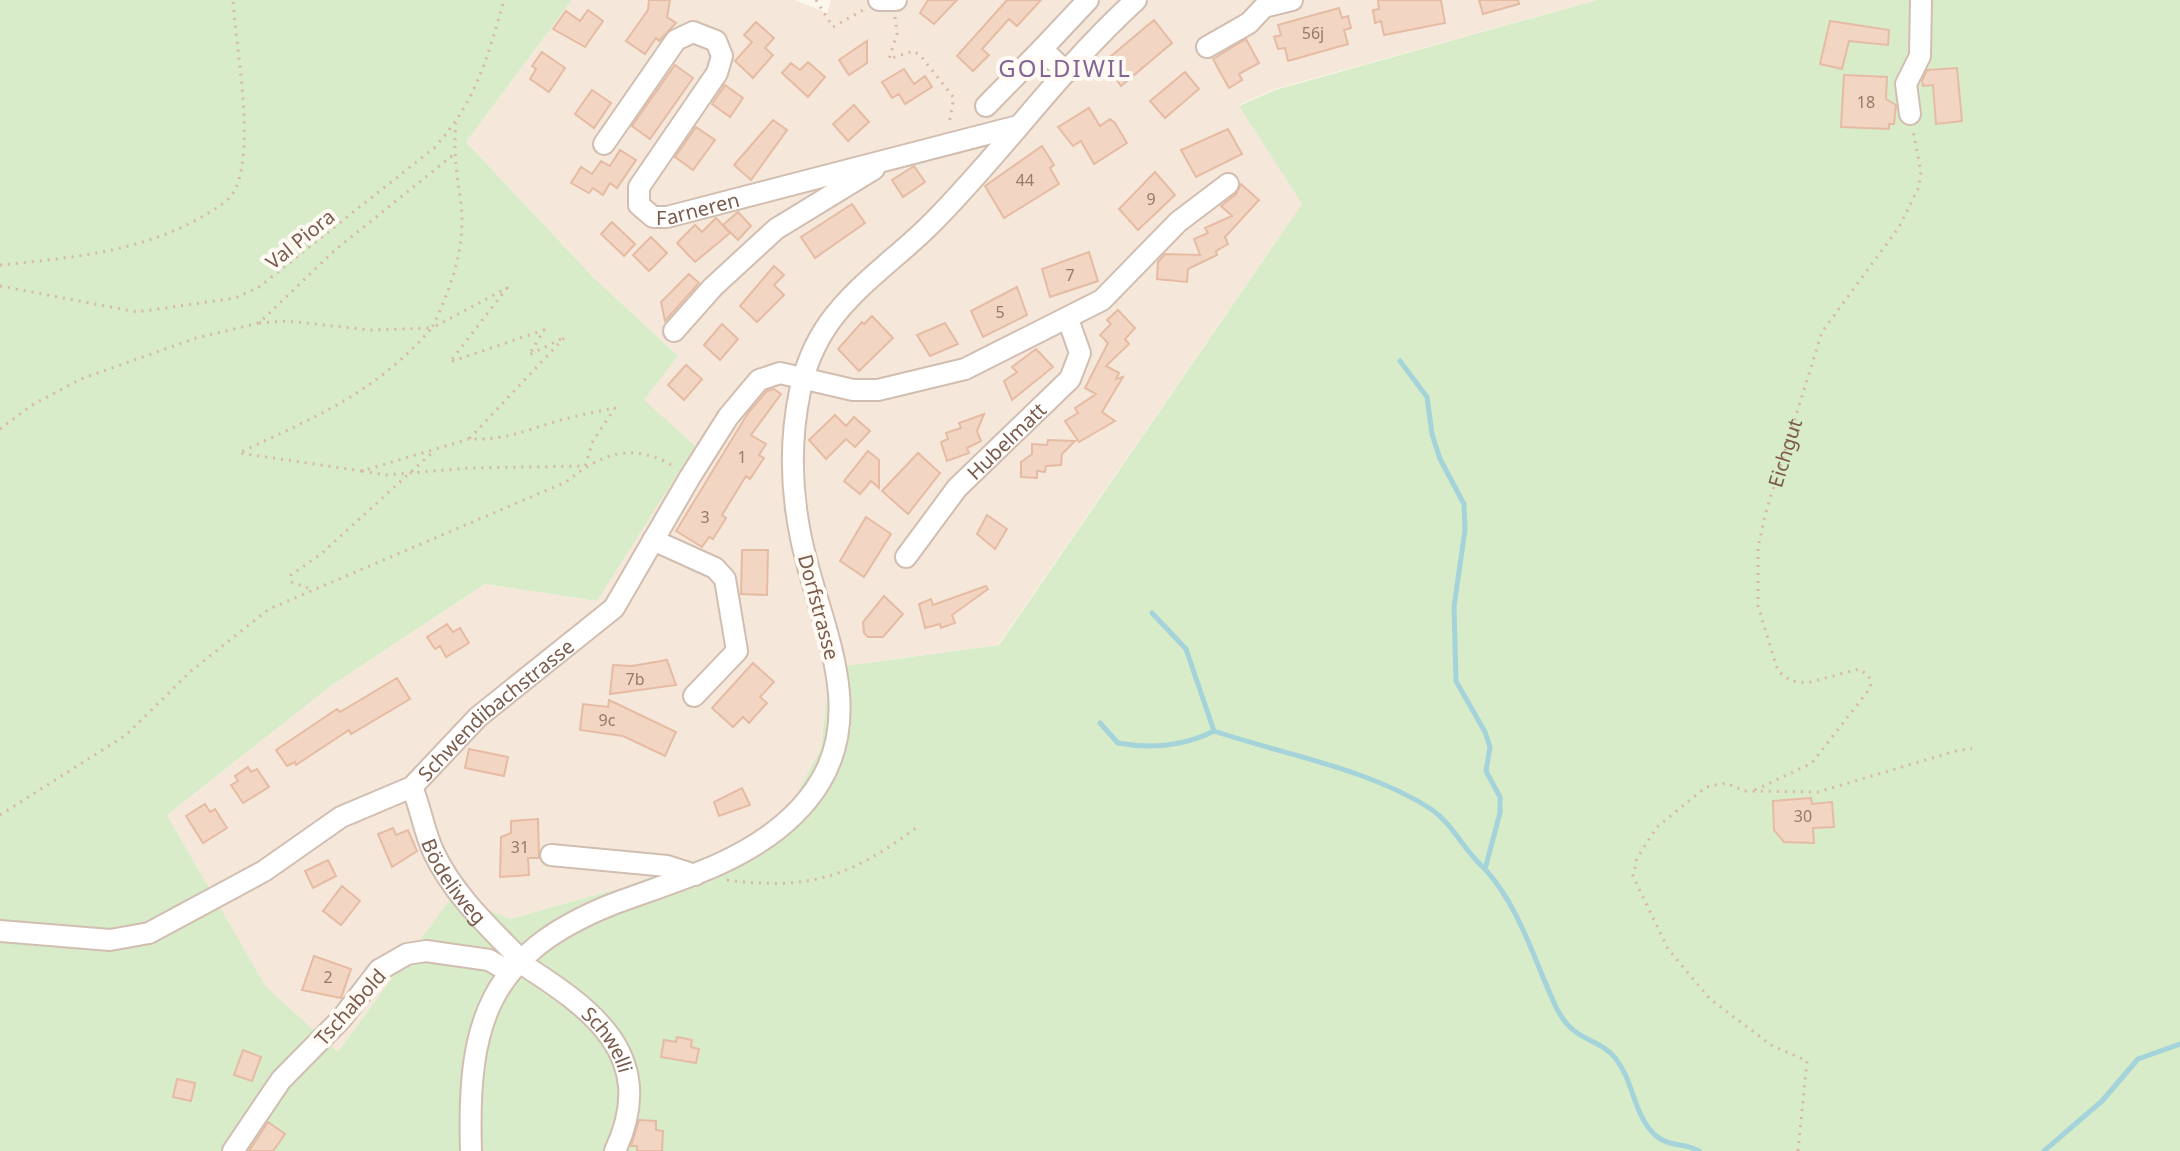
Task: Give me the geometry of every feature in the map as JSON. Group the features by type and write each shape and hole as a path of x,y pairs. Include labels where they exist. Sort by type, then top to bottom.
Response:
{"street":[{"path":"879,0 895,0"},
{"path":"986,106 1088,0"},
{"name":"Dorfstrasse","path":"471,1151 470,1079 477,1042 491,1003 517,964 551,936 592,913 700,872 751,848 799,810 828,767 839,735 839,683 808,571 794,495 795,424 802,381 831,319 932,223 1066,72 1136,0"},
{"path":"1207,47 1249,23 1264,7 1292,0"},
{"path":"1910,114 1906,84 1920,56 1921,0"},
{"name":"Farneren","path":"604,144 676,40 693,32 716,41 721,52 720,67 639,187 637,200 647,215 667,217 1018,126"},
{"path":"1042,49 1066,72"},
{"path":"674,331 713,287 776,229 891,158"},
{"path":"802,381 853,390 911,384 965,369 1102,300 1178,222 1228,184"},
{"name":"Hubelmatt","path":"906,557 957,488 1070,379 1080,353 1068,319"},
{"name":"Schwendibachstrasse","path":"0,931 110,940 149,933 264,871 341,817 412,787 478,717 614,608 728,417 759,380 776,373 802,381"},
{"path":"653,540 715,568 725,579 737,651 694,696"},
{"name":"Bödeliweg","path":"412,787 428,839 443,869 517,964"},
{"path":"551,855 700,872"},
{"name":"Tschabold","path":"233,1151 281,1080 342,1018 379,970 407,954 426,951 517,964"},
{"name":"Schwelli","path":"517,964 563,990 600,1021 618,1045 629,1081 624,1121 615,1151"}],"path":[{"path":"0,265 155,241 182,229 230,197 239,178 242,126 233,0"},
{"name":"Val Piora","path":"0,286 137,312 235,298 275,278 434,148 456,123 483,69 504,0"},
{"path":"816,0 833,27 879,0"},
{"path":"895,0 897,34 889,59 918,53 954,98 954,110 940,146"},
{"name":"Eichgut","path":"1755,790 1812,763 1871,687 1869,676 1859,669 1807,683 1791,681 1778,671 1758,606 1758,548 1765,515 1822,332 1899,227 1919,187 1921,172 1910,114"},
{"path":"456,123 453,155 461,204 459,258 452,286 432,328 407,357 356,396 239,453 386,475 585,466 622,452 650,452 690,477"},
{"path":"259,323 334,251 453,155"},
{"path":"0,429 32,405 81,379 196,338 259,323 287,321 370,330 432,328 507,288 450,362 544,330 529,355 565,337 469,439"},
{"path":"0,815 126,735 232,637 269,609 566,482 585,466 593,441 615,408 554,422 521,435 469,439 362,471"},
{"path":"310,589 291,582 291,575 321,554 438,447"},
{"path":"1798,1151 1807,1061 1771,1045 1710,999 1668,949 1633,876 1637,858 1657,827 1706,787 1726,783 1744,791 1780,794 1818,792 1959,750 1972,749"},
{"path":"700,872 728,881 816,882 862,865 920,825"}],"shaded area":[{"path":"572,0 795,0 827,13 831,0 1597,0 1275,89 1239,105 1302,204 998,645 830,668 821,748 790,806 738,844 624,887 510,919 453,896 323,1087 167,815 332,685 485,584 597,601 644,400 678,356 593,277 466,142"}],"green space":[{"path":"0,0 572,0 466,142 593,277 678,356 644,400 695,446 597,601 485,584 332,685 167,815 266,987 338,1052 453,895 510,919 624,887 738,844 790,806 821,748 830,668 999,645 1302,204 1239,106 1275,90 1597,0 2180,0 2180,1151 0,1151"}],"building":[{"path":"649,0 670,0 667,17 676,23 659,41 656,38 645,54 626,41 648,10"},
{"path":"928,0 957,0 934,24 920,13"},
{"path":"1007,0 1041,0 1017,26 1009,19 982,49 989,55 973,71 957,56"},
{"path":"1378,0 1441,0 1445,23 1384,35 1381,21 1375,23 1373,10 1379,9"},
{"path":"1479,0 1518,0 1519,4 1483,14"},
{"path":"1339,8 1342,18 1348,16 1351,28 1344,30 1348,44 1288,61 1285,48 1278,49 1274,37 1281,35 1278,25"},
{"path":"588,10 603,21 585,47 553,29 566,11 580,21"},
{"path":"1154,20 1172,43 1121,86 1104,62"},
{"path":"1830,21 1889,30 1888,45 1849,41 1842,69 1820,64"},
{"path":"756,22 774,38 765,48 773,55 753,78 735,61 752,42 744,35"},
{"path":"1246,39 1259,63 1239,74 1242,80 1229,88 1213,59"},
{"path":"867,41 867,63 849,75 839,60"},
{"path":"542,52 565,68 549,92 530,79 536,69 532,66"},
{"path":"808,62 825,77 808,97 782,73 791,63 800,70"},
{"path":"675,65 693,78 650,139 632,126"},
{"path":"1957,68 1962,121 1936,124 1933,85 1923,86 1922,81 1927,70"},
{"path":"904,69 914,84 925,76 932,87 905,104 899,94 892,98 882,82"},
{"path":"1185,72 1199,89 1165,118 1150,101"},
{"path":"1844,75 1887,77 1886,99 1896,105 1894,124 1889,124 1889,129 1841,127"},
{"path":"725,85 743,98 730,117 712,104"},
{"path":"592,90 611,103 594,128 575,114"},
{"path":"854,105 869,122 848,141 833,124"},
{"path":"1089,108 1100,126 1110,119 1115,123 1127,143 1094,164 1081,141 1073,146 1058,127"},
{"path":"773,120 787,130 751,180 734,165"},
{"path":"696,127 715,140 693,170 675,157"},
{"path":"1228,129 1242,154 1196,177 1181,150"},
{"path":"1042,146 1054,165 1050,168 1059,184 1004,218 985,186"},
{"path":"620,150 636,160 617,188 610,183 603,195 593,188 589,193 571,183 581,167 592,174 601,161 610,166"},
{"path":"914,166 925,182 903,197 892,180"},
{"path":"1155,172 1175,195 1138,230 1119,209"},
{"path":"1241,184 1259,200 1225,237 1228,244 1216,251 1217,255 1188,269 1187,282 1157,279 1158,262 1165,254 1200,255 1194,239 1208,233 1205,228 1232,216 1221,206 1236,194"},
{"path":"852,204 865,223 815,258 801,237"},
{"path":"738,212 751,226 738,240 723,225"},
{"path":"716,218 730,233 695,262 677,243 695,225 702,232"},
{"path":"612,222 635,244 624,256 601,234"},
{"path":"651,237 667,253 649,271 633,255"},
{"path":"1089,252 1098,281 1050,297 1042,269"},
{"path":"774,266 784,275 774,285 784,295 757,322 740,306"},
{"path":"689,274 699,283 665,321 661,302"},
{"path":"1017,287 1027,315 983,337 971,311"},
{"path":"1118,310 1135,328 1125,339 1129,344 1106,366 1119,373 1116,379 1123,377 1102,412 1115,421 1079,442 1065,421 1078,413 1075,408 1096,394 1085,388 1108,343 1100,335 1111,324 1107,320"},
{"path":"872,316 893,338 859,371 838,349 862,322 864,324"},
{"path":"945,323 958,344 930,356 917,335"},
{"path":"722,324 738,339 720,360 704,345"},
{"path":"1036,349 1053,367 1012,400 1004,381 1017,372 1012,367"},
{"path":"686,365 702,379 684,400 668,385"},
{"path":"774,389 781,394 751,435 766,444 759,455 764,458 750,479 746,476 722,515 726,518 713,539 709,537 702,547 676,531 748,413 767,391"},
{"path":"984,414 977,431 981,441 967,448 969,453 947,461 941,442 948,439 946,433 961,428 959,423"},
{"path":"835,415 846,426 854,417 870,431 855,447 846,439 826,459 809,440"},
{"path":"1048,440 1075,441 1062,454 1061,465 1046,466 1045,472 1037,471 1037,478 1021,477 1021,462 1032,454 1032,444 1047,445"},
{"path":"868,451 879,460 879,488 871,481 860,494 844,481"},
{"path":"918,453 940,473 908,514 882,491"},
{"path":"987,515 1007,529 995,549 977,534"},
{"path":"866,517 891,534 864,577 840,561"},
{"path":"742,550 768,550 767,595 741,594"},
{"path":"986,586 988,589 952,615 955,623 941,628 940,624 925,628 919,604 931,599 933,605"},
{"path":"884,596 903,614 883,637 868,637 864,633 863,622"},
{"path":"447,624 453,632 460,628 469,643 446,657 440,646 435,649 427,637"},
{"path":"667,660 676,685 610,694 613,665 632,666"},
{"path":"753,663 774,682 760,697 767,703 749,723 743,717 733,727 712,708"},
{"path":"397,678 410,699 351,734 349,730 296,765 295,762 287,766 276,750 337,709 340,712"},
{"path":"609,700 676,732 665,756 623,736 580,730 583,704 608,707"},
{"path":"469,749 508,757 504,776 465,768"},
{"path":"248,767 251,772 257,769 269,787 243,803 231,785 238,781 235,776"},
{"path":"742,788 750,805 719,816 714,802"},
{"path":"1811,798 1812,804 1832,802 1834,827 1813,828 1814,843 1784,842 1774,830 1773,801"},
{"path":"205,804 210,812 215,809 227,828 203,843 186,816"},
{"path":"538,819 539,858 528,858 529,875 500,877 501,837 511,833 511,821"},
{"path":"393,828 396,835 408,830 417,851 392,867 378,834"},
{"path":"328,860 336,876 313,888 305,871"},
{"path":"342,886 360,901 341,925 323,911"},
{"path":"314,956 351,969 341,998 302,990"},
{"path":"677,1037 692,1040 691,1047 699,1049 696,1063 661,1057 664,1040 676,1042"},
{"path":"243,1050 261,1057 252,1081 234,1075"},
{"path":"177,1079 195,1083 191,1101 173,1097"},
{"path":"639,1120 656,1121 656,1130 663,1131 662,1151 637,1151 637,1146 631,1146"},
{"path":"268,1122 285,1134 273,1151 249,1151"}],"waterway":[{"path":"1400,361 1427,397 1432,434 1440,459 1464,504 1465,530 1454,607 1456,681 1485,732 1490,747 1486,771 1500,797 1500,813 1485,869 1518,918 1564,1020 1616,1059 1627,1078 1642,1118 1655,1135 1666,1142 1699,1151"},
{"path":"1152,613 1186,649 1214,731"},
{"path":"1100,723 1118,743 1143,746 1179,743 1214,731 1380,783 1439,815 1485,869"},
{"path":"2044,1151 2102,1101 2138,1059 2180,1044"}],"district":[{"name":"GOLDIWIL","path":"1065,67"}]}
